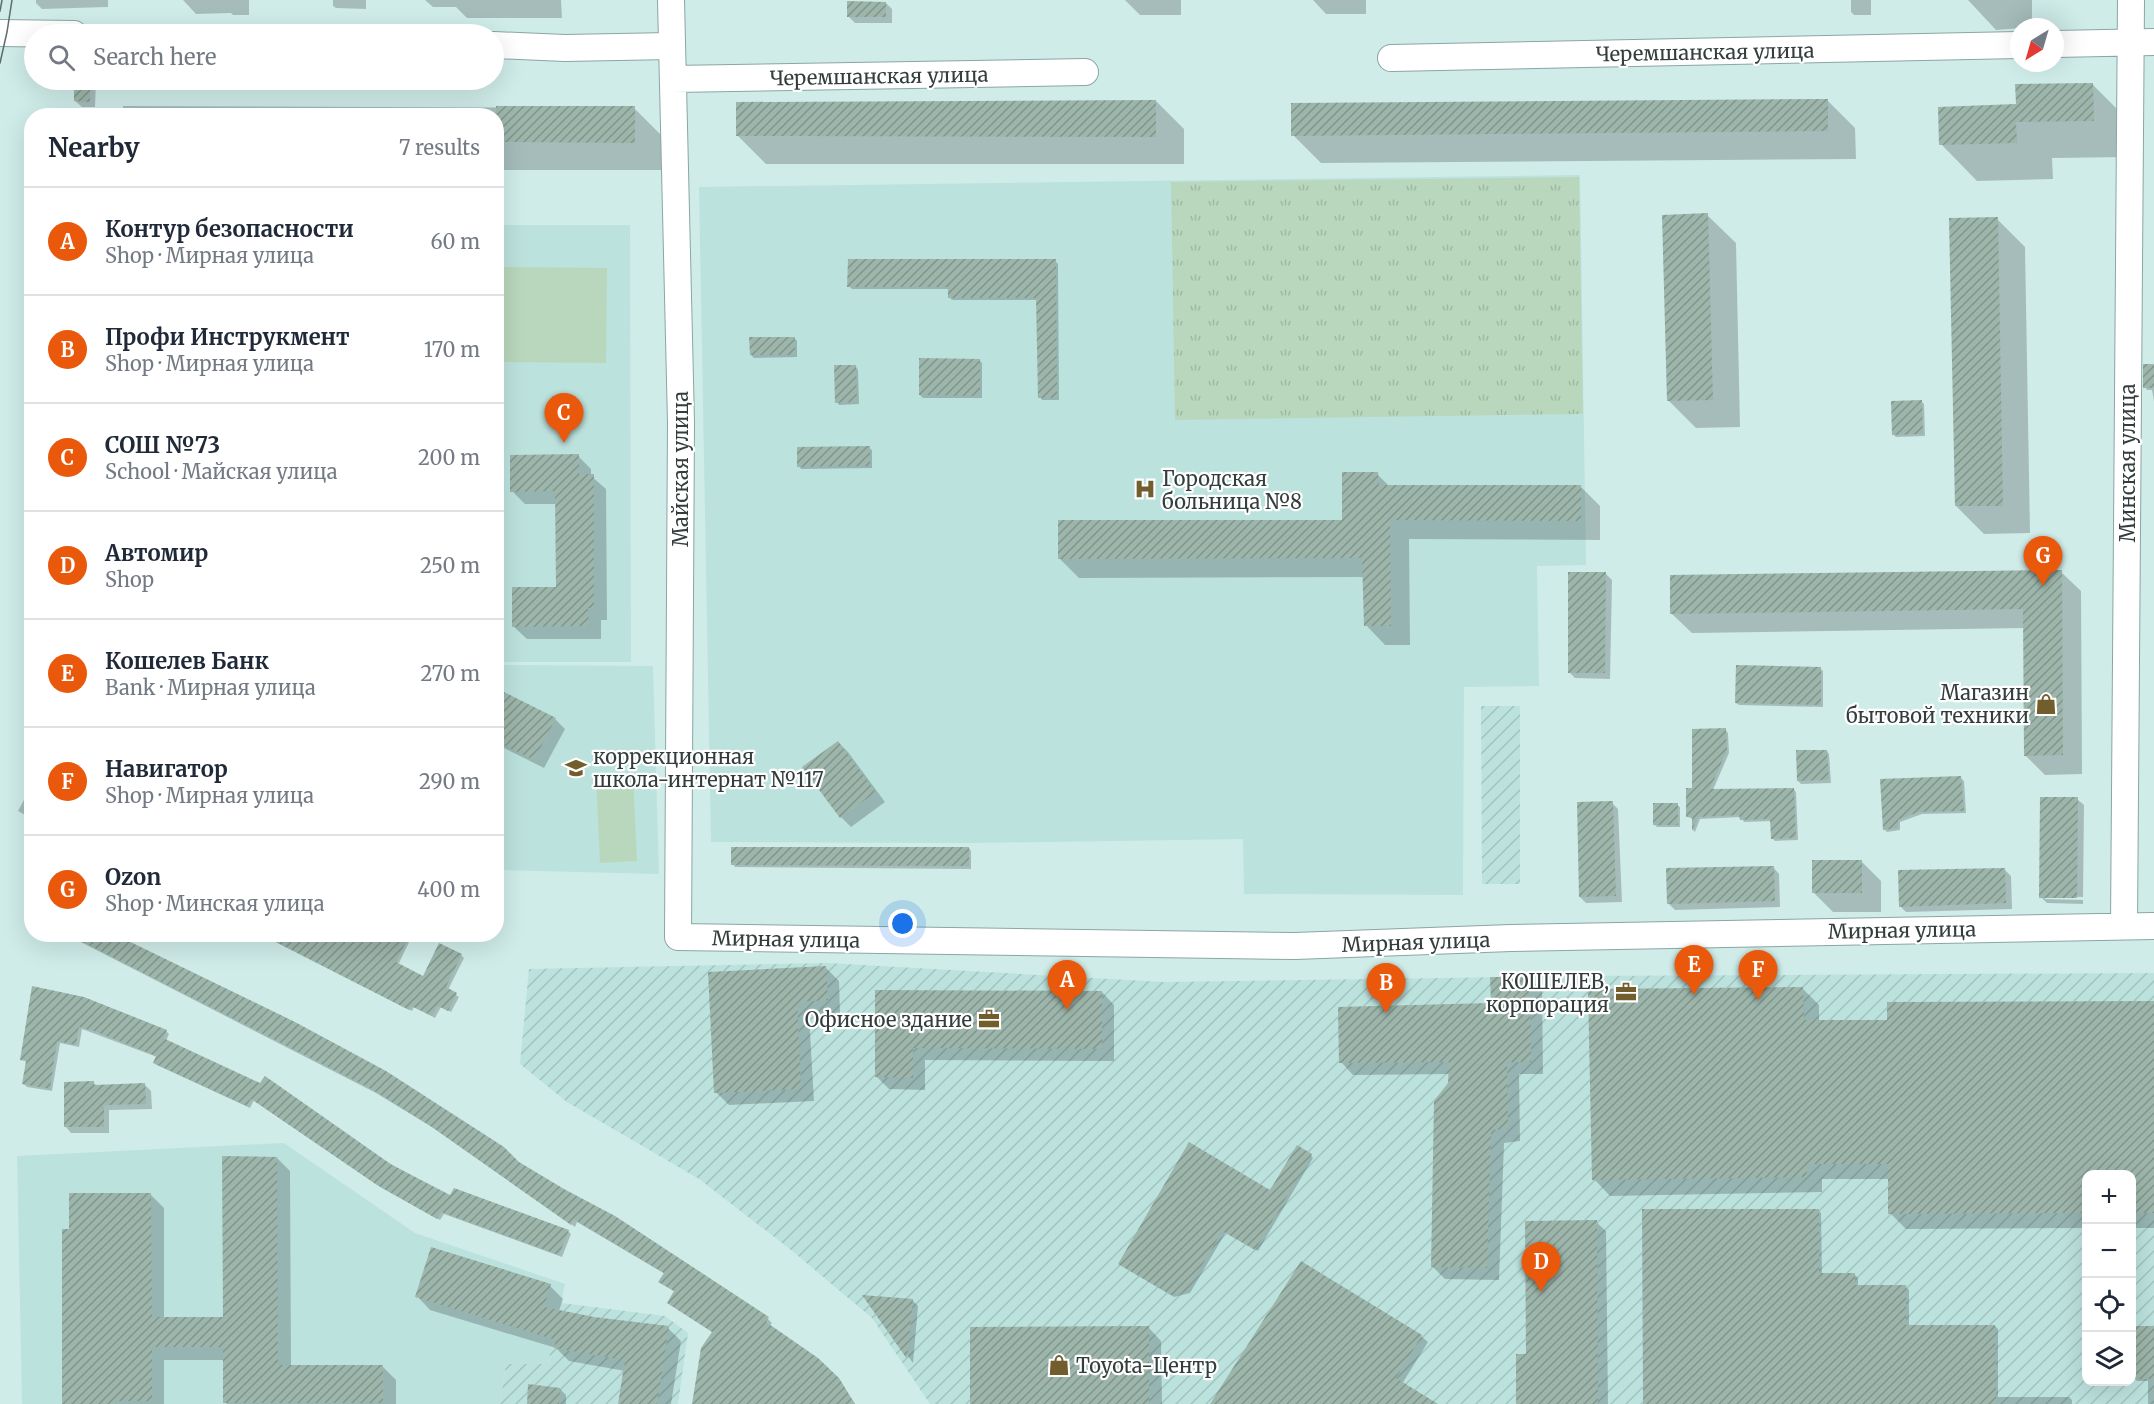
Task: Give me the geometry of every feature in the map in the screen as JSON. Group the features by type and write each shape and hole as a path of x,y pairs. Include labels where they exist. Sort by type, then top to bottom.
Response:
{"street":[{"name":"Майская улица","path":"671,0 681,423 678,937"},
{"name":"Минская улица","path":"2124,926 2142,43 2131,0"},
{"path":"0,33 24,33"},
{"path":"2064,44 2142,43"},
{"path":"504,45 565,48 671,46"},
{"name":"Черемшанская улица","path":"1391,58 2010,45"},
{"name":"Черемшанская улица","path":"673,79 1085,72"},
{"name":"Мирная улица","path":"678,937 1294,946 1521,938 2154,926"}],"shaded area":[{"name":"Городская больница №8","path":"1580,175 1586,565 1537,566 1539,686 1464,687 1463,895 1244,894 1243,839 976,843 711,842 699,187"},
{"path":"504,225 630,225 631,662 504,662"},
{"name":"коррекционная школа-интернат №117","path":"504,665 653,666 659,874 504,870"},
{"path":"1481,706 1520,706 1520,884 1482,884"},
{"path":"827,963 1163,982 1575,976 2154,973 2154,1404 930,1404 872,1318 791,1250 699,1179 567,1102 520,1064 529,969"},
{"path":"284,1143 415,1233 565,1284 548,1364 506,1364 500,1404 22,1404 17,1156"},
{"path":"561,1303 665,1316 688,1333 678,1404 500,1404 506,1364 548,1364"}],"green space":[{"path":"1579,177 1583,414 1175,420 1171,182"},
{"path":"504,267 607,268 606,363 504,362"},
{"path":"633,777 637,861 600,863 596,778"}],"building":[{"path":"847,1 886,2 886,17 847,17"},
{"path":"2093,83 2094,121 2016,122 2017,143 1939,145 1938,107 2016,104 2015,84"},
{"path":"74,90 90,90 90,102 74,101"},
{"path":"1828,99 1828,131 1291,136 1291,103"},
{"path":"1156,100 1156,137 736,136 736,102"},
{"path":"496,106 635,106 635,143 504,142 504,108 496,108"},
{"path":"1708,213 1713,400 1667,401 1662,215"},
{"path":"1998,217 2003,506 1955,506 1949,218"},
{"path":"848,259 1056,259 1057,398 1038,398 1036,298 948,298 948,287 847,287"},
{"path":"749,337 795,337 795,355 750,355"},
{"path":"919,358 980,359 980,396 919,395"},
{"path":"2143,364 2154,364 2154,388 2143,388"},
{"path":"834,365 856,365 857,402 835,403"},
{"path":"1922,400 1923,434 1892,435 1891,401"},
{"path":"870,446 870,466 797,467 797,447"},
{"path":"579,454 579,474 594,474 594,608 588,608 589,626 512,627 512,587 556,587 555,491 510,492 510,455"},
{"path":"1342,472 1378,472 1379,485 1581,485 1581,521 1390,520 1391,626 1364,626 1362,558 1058,559 1058,520 1342,520"},
{"path":"2062,570 2063,755 2024,756 2023,609 1670,614 1670,575"},
{"path":"1568,572 1606,572 1605,673 1568,673"},
{"path":"1736,665 1821,667 1821,705 1735,703"},
{"path":"504,692 556,718 534,760 504,745"},
{"path":"1726,728 1727,750 1710,789 1794,788 1796,838 1771,839 1770,819 1740,820 1739,815 1698,817 1692,831 1692,817 1686,817 1686,788 1692,788 1692,729"},
{"path":"838,741 876,792 840,818 802,767"},
{"path":"1796,750 1827,750 1829,780 1797,781"},
{"path":"1961,776 1964,811 1918,812 1898,820 1898,828 1883,830 1880,779"},
{"path":"2040,797 2078,797 2077,898 2039,898"},
{"path":"1613,801 1616,896 1579,897 1577,802"},
{"path":"1653,803 1678,803 1678,825 1653,825"},
{"path":"731,847 969,847 969,866 731,865"},
{"path":"1812,860 1862,860 1862,893 1812,893"},
{"path":"1774,866 1775,901 1667,904 1666,868"},
{"path":"2005,868 2006,903 1899,907 1898,870"},
{"path":"83,942 130,942 295,1022 386,1071 504,1147 519,1162 615,1216 769,1317 766,1322 818,1358 839,1378 855,1404 692,1404 701,1348 712,1332 667,1303 674,1291 658,1282 664,1273 573,1219 571,1225 429,1125 371,1089"},
{"path":"276,942 406,942 396,962 423,976 439,943 462,954 446,987 457,993 448,1011 438,1006 432,1016 411,1006 409,1010"},
{"path":"826,966 828,1000 797,1002 801,1089 714,1093 708,972"},
{"path":"1490,977 1530,977 1531,1062 1507,1062 1508,1129 1491,1130 1487,1268 1431,1267 1434,1101 1448,1083 1449,1062 1339,1063 1338,1007 1491,1003"},
{"path":"32,986 84,997 167,1030 163,1038 260,1083 265,1076 392,1165 450,1195 454,1188 569,1230 559,1255 441,1212 437,1219 377,1185 251,1099 247,1106 153,1063 156,1056 97,1032 79,1027 76,1045 57,1041 50,1089 22,1084 26,1061 20,1060"},
{"path":"1803,987 1804,1020 1887,1020 1887,1002 2154,1001 2154,1213 2136,1213 2136,1170 2082,1170 2082,1213 1888,1214 1888,1164 1806,1164 1807,1177 1592,1180 1588,989"},
{"name":"Офисное здание","path":"875,990 1102,991 1102,1049 913,1048 913,1078 875,1077"},
{"path":"94,1081 94,1085 145,1083 146,1104 104,1105 104,1127 64,1127 64,1082"},
{"path":"1189,1142 1270,1190 1297,1145 1312,1154 1255,1250 1222,1231 1187,1291 1171,1295 1118,1264"},
{"path":"222,1156 277,1157 278,1365 383,1365 383,1403 223,1403 223,1347 152,1347 152,1401 62,1404 62,1229 69,1229 69,1193 151,1193 152,1317 223,1317"},
{"path":"1642,1209 1819,1209 1819,1273 1855,1273 1855,1285 1906,1285 1906,1325 1995,1325 1996,1404 1643,1404"},
{"path":"1597,1220 1598,1404 1516,1404 1516,1354 1526,1354 1525,1221"},
{"path":"431,1247 551,1284 544,1307 594,1317 669,1326 657,1404 618,1404 625,1360 554,1348 556,1340 415,1297"},
{"path":"1301,1261 1422,1335 1396,1378 1438,1404 1210,1404"},
{"path":"862,1295 913,1299 907,1359"},
{"name":"Toyota-Центр","path":"1149,1326 1149,1404 970,1404 970,1327"},
{"path":"2136,1326 2154,1326 2154,1379 2136,1379"},
{"path":"528,1384 560,1388 559,1404 527,1404"}],"tram line":[{"path":"0,11 2,0"},
{"path":"0,63 12,0"}],"place":[{"name":"СОШ №73","path":"564,443"},
{"name":"Городская больница №8","path":"1145,489"},
{"name":"Ozon","path":"2043,586"},
{"name":"Магазин бытовой техники","path":"2046,704"},
{"name":"коррекционная школа-интернат №117","path":"576,768"},
{"name":"КОШЕЛЕВ, корпорация","path":"1626,992"},
{"name":"Кошелев Банк","path":"1694,995"},
{"name":"Навигатор","path":"1758,1000"},
{"name":"Контур безопасности","path":"1067,1010"},
{"name":"Профи Инструкмент","path":"1386,1013"},
{"name":"Офисное здание","path":"989,1019"},
{"name":"Автомир","path":"1541,1292"},
{"name":"Toyota-Центр","path":"1059,1365"}]}
